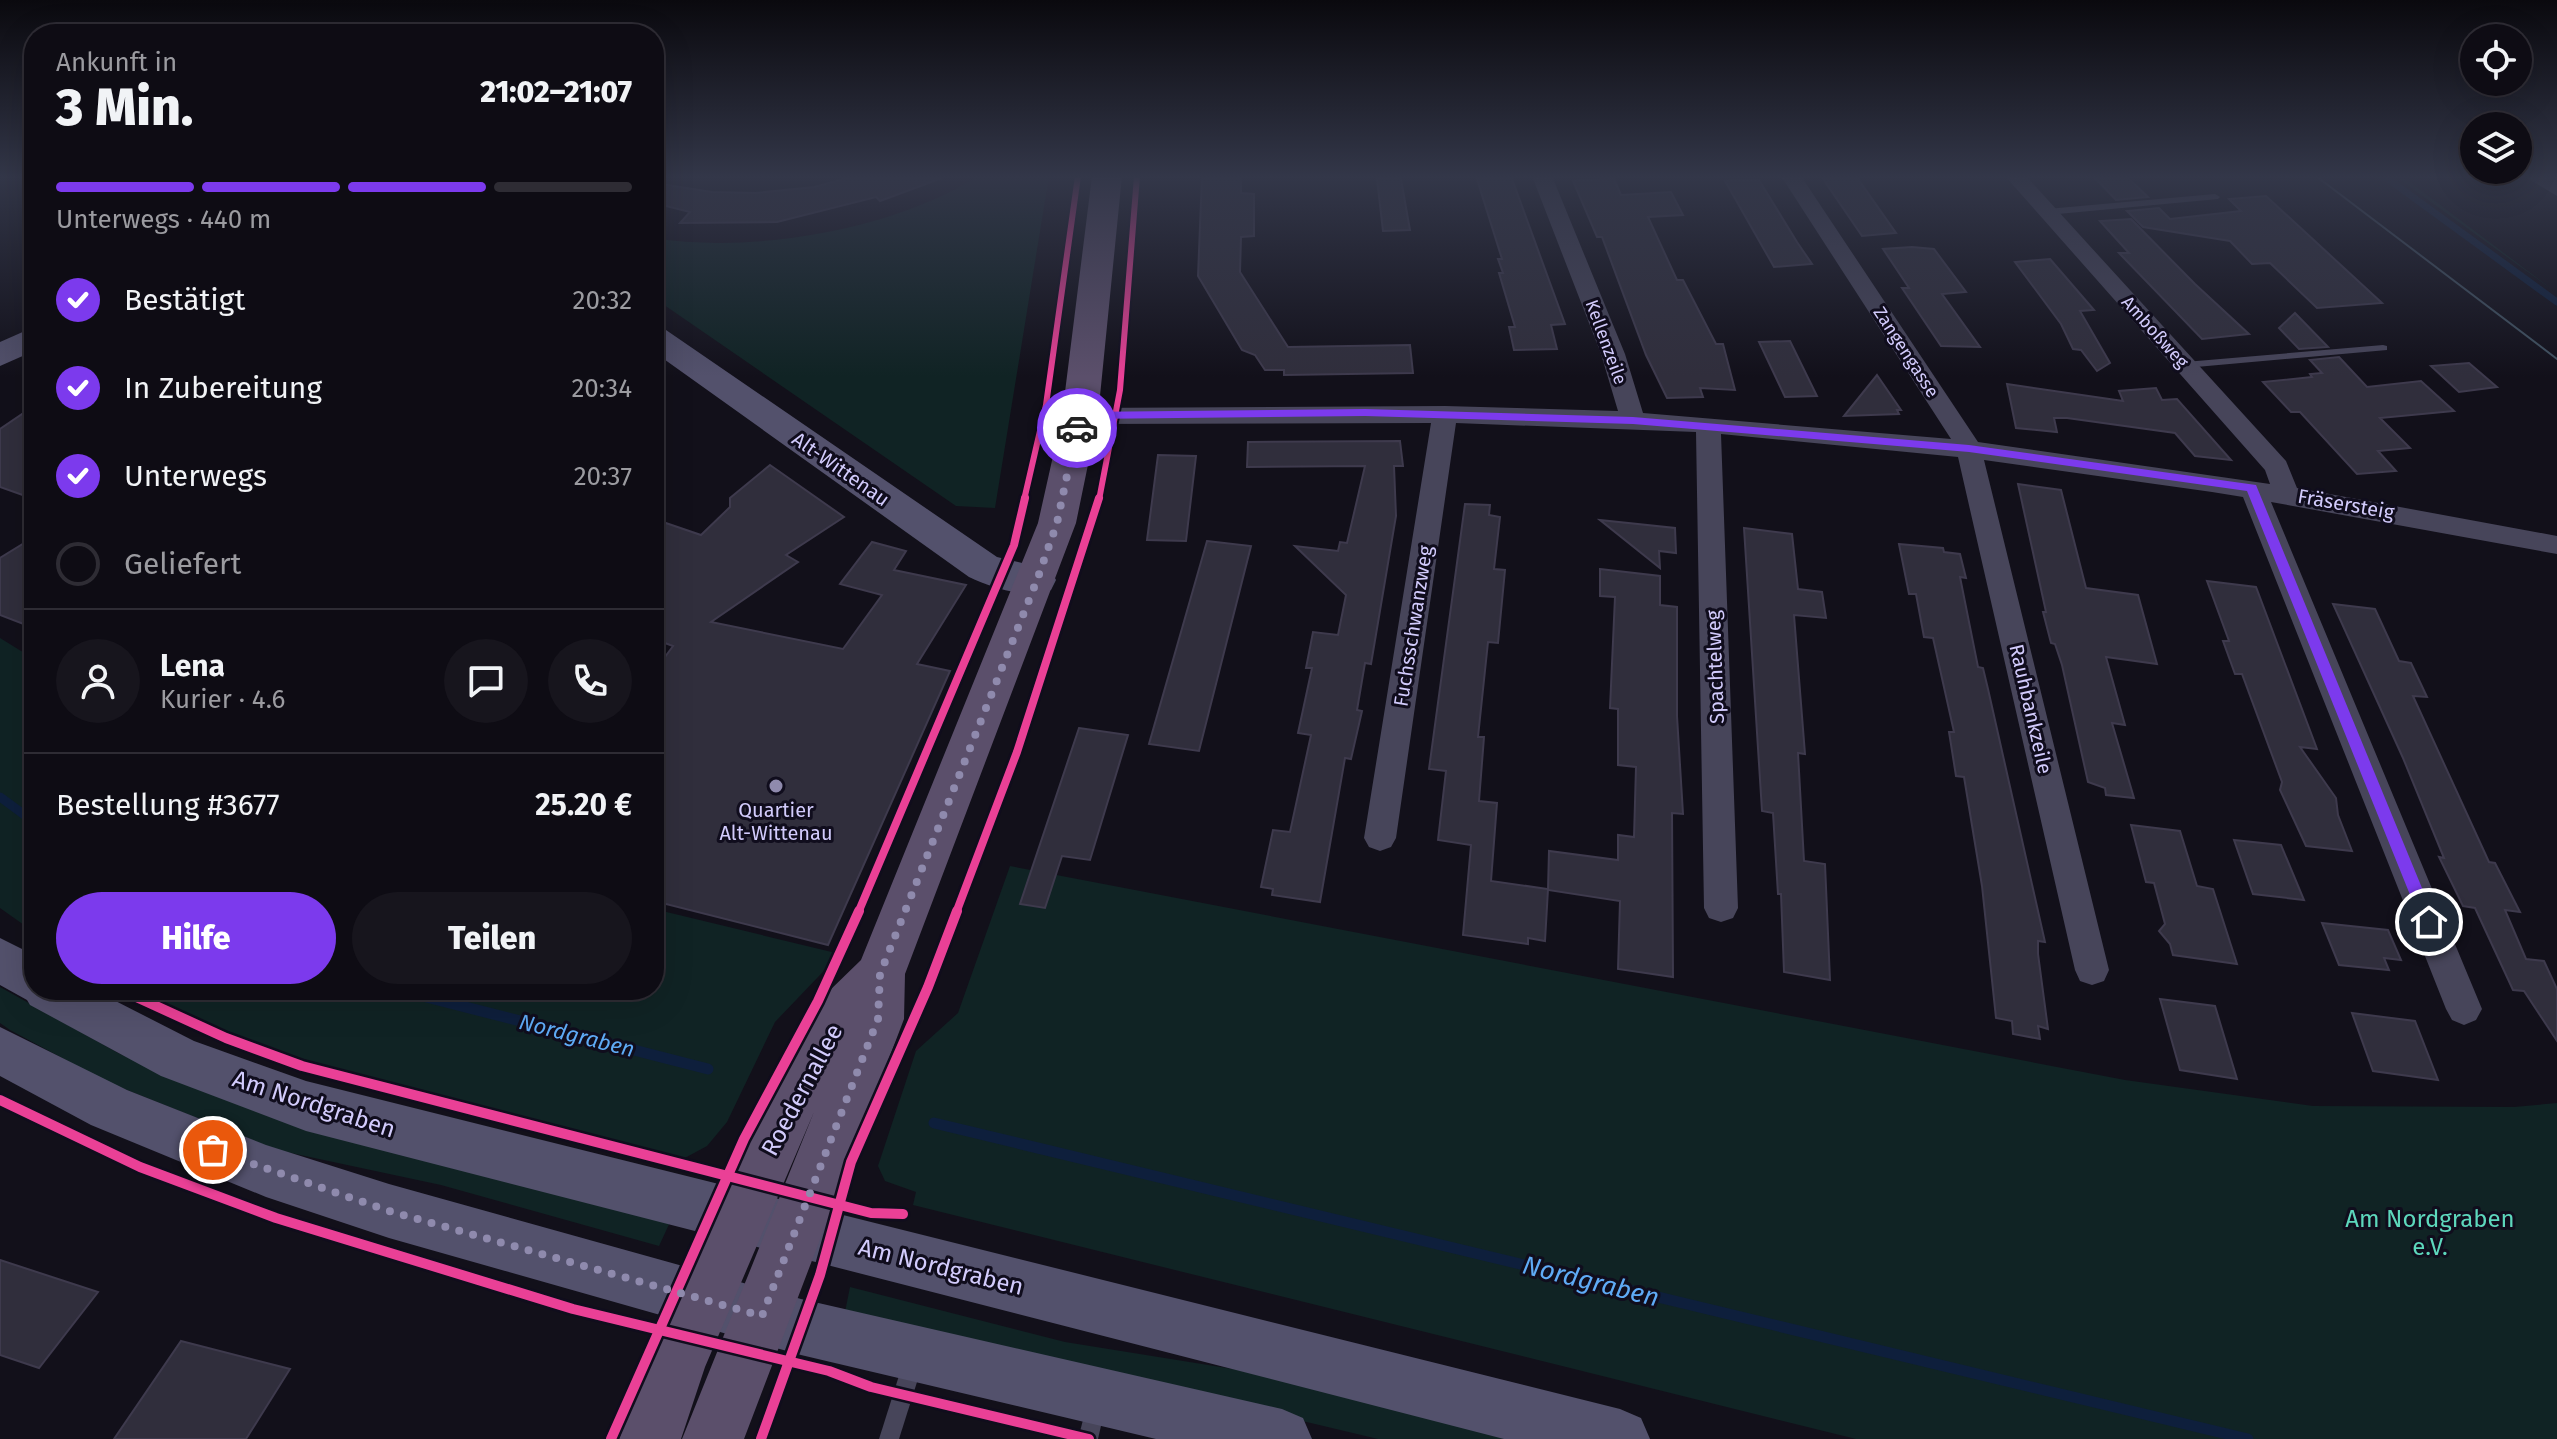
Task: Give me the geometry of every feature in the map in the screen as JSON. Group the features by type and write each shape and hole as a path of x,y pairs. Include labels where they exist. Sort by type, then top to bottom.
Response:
{"main road":[{"name":"Roedernallee","path":"713,1439 878,1019 880,974 978,699 1037,580 1057,523 1080,416 1099,243"},
{"path":"0,336 24,323"},
{"path":"0,356 24,343"},
{"name":"Alt-Wittenau","path":"664,344 983,567 1002,576 1037,580"},
{"path":"0,959 24,975"},
{"name":"Roedernallee","path":"650,1439 703,1301 803,1080 844,1011 880,974"},
{"name":"Am Nordgraben","path":"66,1000 179,1059 306,1106 1620,1439"},
{"path":"0,1050 109,1108 266,1171 511,1248 703,1301 916,1354 1094,1417 1282,1439"}],"street":[{"name":"Kellenzeile","path":"1569,243 1613,354 1633,420"},
{"name":"Zangengasse","path":"1835,243 1969,448"},
{"name":"Amboßweg","path":"2075,243 2277,467 2286,494"},
{"name":"Fräsersteig","path":"1080,416 1445,414 1633,420 1969,448 2252,488 2557,545"},
{"name":"Fuchsschwanzweg","path":"1380,838 1445,414"},
{"name":"Spachtelweg","path":"1708,426 1721,908"},
{"name":"Rauhbankzeile","path":"1969,448 2092,970"},
{"path":"2252,488 2464,1009"}],"lane":[{"path":"2185,365 2383,348"},
{"path":"889,1439 916,1354"}],"green space":[{"path":"664,243 1038,243 995,508 956,506 664,305"},
{"path":"2488,243 2491,243 2557,293"},
{"path":"0,638 24,653 24,925 0,908"},
{"name":"Am Nordgraben e.V.","path":"1010,866 2125,1080 2313,1106 2514,1107 2557,1103 2557,1439 1856,1439 913,1205 916,1192 885,1181 878,1166 916,1051 958,1013"},
{"path":"664,911 840,954 775,1022 727,1122 707,1146 681,1160 404,1090 268,1047 158,1000 664,1000"},
{"path":"0,987 120,1054 174,1078 671,1220 659,1246 441,1185 277,1150 107,1082 10,1030 0,1023"},
{"path":"850,1287 1065,1342 1264,1374 1519,1439 1378,1439 845,1312"}],"building":[{"path":"1199,243 1241,243 1240,272 1288,347 1410,345 1413,373 1284,375 1284,370 1265,370 1255,355 1242,350 1198,276"},
{"path":"1497,243 1536,243 1565,324 1551,325 1557,349 1514,350 1509,327 1515,327 1499,273 1503,273 1498,259 1502,259"},
{"path":"1604,243 1660,243 1677,280 1683,280 1716,344 1723,344 1735,390 1700,388 1703,397 1667,398 1646,355"},
{"path":"1760,243 1798,243 1812,264 1774,267"},
{"path":"2120,243 2155,243 2249,334 2202,339 2119,253 2129,253"},
{"path":"2232,243 2317,243 2382,303 2317,308 2270,263 2252,264"},
{"path":"1883,249 1934,249 1966,292 1942,294 1980,347 1941,346 1902,288 1909,288"},
{"path":"2050,259 2094,310 2080,311 2110,363 2097,371 2081,350 2073,349 2061,324 2015,262"},
{"path":"2295,313 2328,347 2299,349 2279,328"},
{"path":"1790,341 1817,396 1785,397 1759,342"},
{"path":"2339,357 2367,387 2421,381 2454,411 2380,418 2410,448 2378,451 2396,471 2357,474 2300,412 2291,412 2263,382 2312,377 2310,374 2322,373 2310,360"},
{"path":"2469,363 2497,387 2459,392 2431,366"},
{"path":"1877,375 1901,410 1897,410 1899,414 1844,416"},
{"path":"2007,384 2123,401 2119,391 2156,388 2162,400 2177,399 2231,460 2195,456 2175,433 2067,418 2054,418 2057,432 2016,428"},
{"path":"24,413 24,495 0,487 0,429"},
{"path":"1400,441 1403,466 1394,466 1396,516 1371,664 1365,663 1357,710 1362,711 1351,759 1345,758 1320,902 1272,895 1273,889 1261,887 1273,830 1290,832 1311,735 1298,733 1312,668 1306,668 1313,632 1338,635 1346,595 1295,546 1338,551 1340,542 1347,543 1365,466 1247,467 1248,442"},
{"path":"1158,455 1196,456 1186,541 1147,540"},
{"name":"Quartier Alt-Wittenau","path":"770,465 844,517 786,555 798,562 711,622 843,649 882,595 840,584 872,542 906,551 894,570 966,585 917,664 950,671 828,945 664,904 664,658 673,646 664,643 664,522 701,535 730,507 730,498"},
{"path":"2018,484 2061,490 2086,588 2138,595 2157,664 2106,657 2125,725 2112,723 2134,798 2106,795 2105,788 2088,782 2062,665 2055,644 2051,643 2043,612 2046,612"},
{"path":"1465,504 1490,505 1489,515 1500,517 1494,569 1505,570 1498,643 1488,642 1478,737 1484,737 1479,801 1497,803 1491,881 1548,889 1545,941 1528,938 1528,944 1463,935 1471,845 1438,840 1446,771 1429,769"},
{"path":"1600,520 1675,528 1676,553 1659,551 1660,568"},
{"path":"1744,528 1792,534 1798,589 1822,592 1826,618 1794,615 1805,754 1798,753 1804,861 1825,864 1830,980 1784,972 1773,813 1762,811"},
{"path":"1207,541 1251,546 1199,751 1149,744"},
{"path":"24,543 24,624 0,615 0,558"},
{"path":"1899,544 1943,548 1944,552 1960,554 1966,578 1960,577 1978,667 1983,668 2045,942 2038,941 2038,954 2048,1029 2038,1026 2040,1039 2013,1034 2012,1021 1996,1018 1982,886 1964,777 1956,776 1949,732 1954,732 1933,638 1924,637 1916,594 1909,594"},
{"path":"1600,569 1660,576 1660,605 1677,607 1677,716 1683,814 1672,813 1673,977 1618,969 1620,901 1548,890 1549,851 1618,860 1618,835 1634,837 1636,767 1618,765 1618,709 1610,708 1615,597 1600,596"},
{"path":"2207,581 2256,587 2317,749 2300,747 2336,798 2338,815 2352,851 2306,846 2280,790 2282,782 2242,674 2235,674 2223,641 2229,641"},
{"path":"2333,604 2375,609 2399,661 2411,663 2427,697 2413,696 2489,862 2495,863 2520,912 2505,910 2526,959 2544,961 2557,989 2557,1041 2524,991 2513,990 2475,908 2463,906 2439,857 2444,858 2403,758"},
{"path":"1079,728 1128,735 1090,860 1062,856 1045,908 1020,904"},
{"path":"2131,825 2180,831 2197,886 2213,889 2237,964 2173,955 2170,944 2159,931 2165,924 2154,883 2146,882"},
{"path":"2234,840 2281,845 2304,900 2253,894"},
{"path":"2322,923 2388,930 2401,960 2384,958 2389,970 2339,965"},
{"path":"2160,999 2215,1006 2237,1079 2180,1070"},
{"path":"2352,1013 2415,1021 2438,1080 2373,1071"},
{"path":"0,1260 98,1292 39,1368 0,1355"},
{"path":"181,1341 290,1369 246,1439 114,1439"}],"waterway":[{"path":"2476,243 2557,302"},
{"name":"Nordgraben","path":"0,797 24,815"},
{"name":"Nordgraben","path":"438,1000 708,1069"},
{"name":"Nordgraben","path":"934,1123 2248,1439"}],"tram line":[{"path":"2404,243 2557,359"}],"cycle path":[{"path":"611,1439 744,1139 818,1001 862,904 1014,545 1046,405 1069,243"},
{"path":"761,1439 820,1275 851,1162 928,987 1017,752 1095,515 1106,474 1120,390 1132,243"},
{"path":"143,1000 226,1038 302,1066 871,1213 903,1214"},
{"path":"0,1100 140,1167 276,1218 573,1309 829,1371 871,1387 1089,1439"}],"way so far":[{"path":"213,1150 266,1171 511,1248 762,1316 878,1019 880,974 1037,580 1057,523 1077,428"}],"place":[{"name":"Quartier Alt-Wittenau","path":"776,786"}],"route":[{"path":"1077,428 1080,416 1188,414 1445,414 1633,420 1969,448 2252,488 2429,922"}]}
